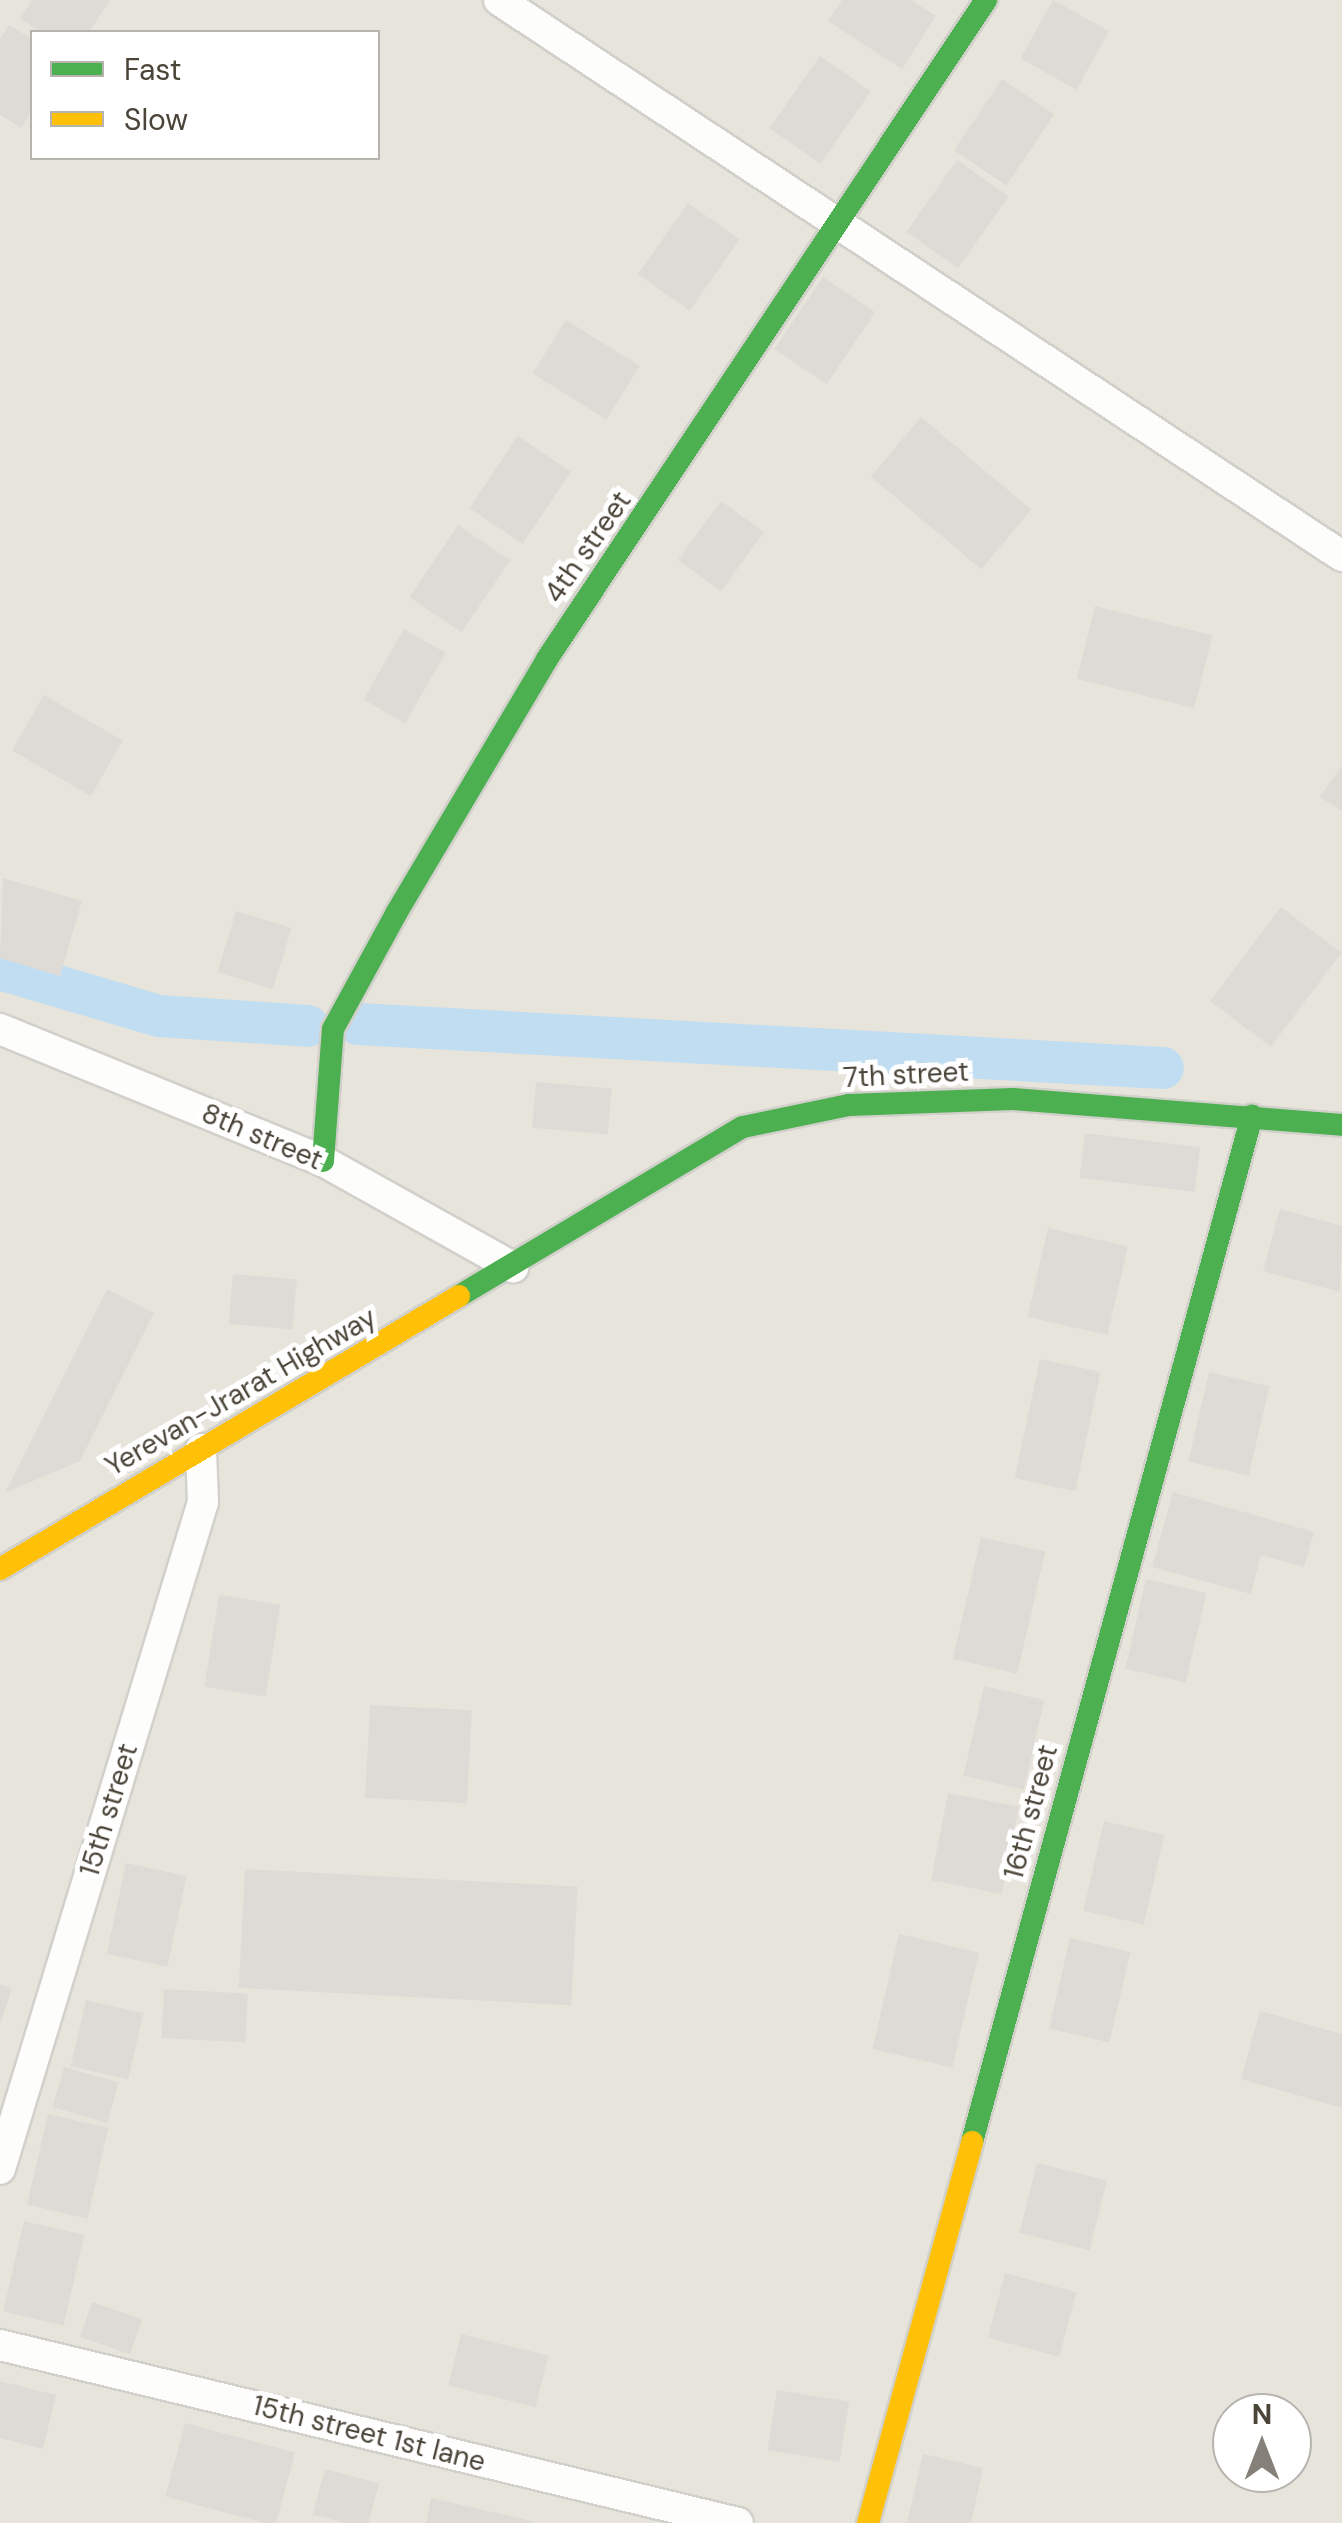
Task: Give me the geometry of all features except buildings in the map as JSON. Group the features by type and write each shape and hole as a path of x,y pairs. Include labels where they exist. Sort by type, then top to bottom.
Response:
{"street":[{"path":"499,0 1342,556"},
{"name":"4th street","path":"323,1162 333,1029 396,912 547,659 839,227 986,0"},
{"name":"8th street","path":"0,1030 323,1162 513,1267"},
{"name":"7th street","path":"513,1267 744,1127 832,1109 1012,1099 1342,1125"},
{"name":"16th street","path":"868,2523 1252,1116"},
{"name":"Yerevan-Jrarat Highway","path":"0,1569 513,1267"},
{"name":"15th street","path":"0,2169 203,1502 201,1449"},
{"name":"15th street 1st lane","path":"0,2345 738,2523"}],"shaded area":[{"path":"0,0 1342,0 1342,2523 0,2523"}],"waterway":[{"path":"0,969 159,1016 308,1026"},
{"path":"358,1024 1163,1068"}],"traffic: fast":[{"path":"323,1161 333,1029 397,912 547,659 986,0"},
{"path":"459,1296 743,1127 849,1105 1013,1099 1342,1125"},
{"path":"972,2142 1252,1116"}],"traffic: slow":[{"path":"0,1569 459,1296"},
{"path":"868,2523 972,2142"}]}
